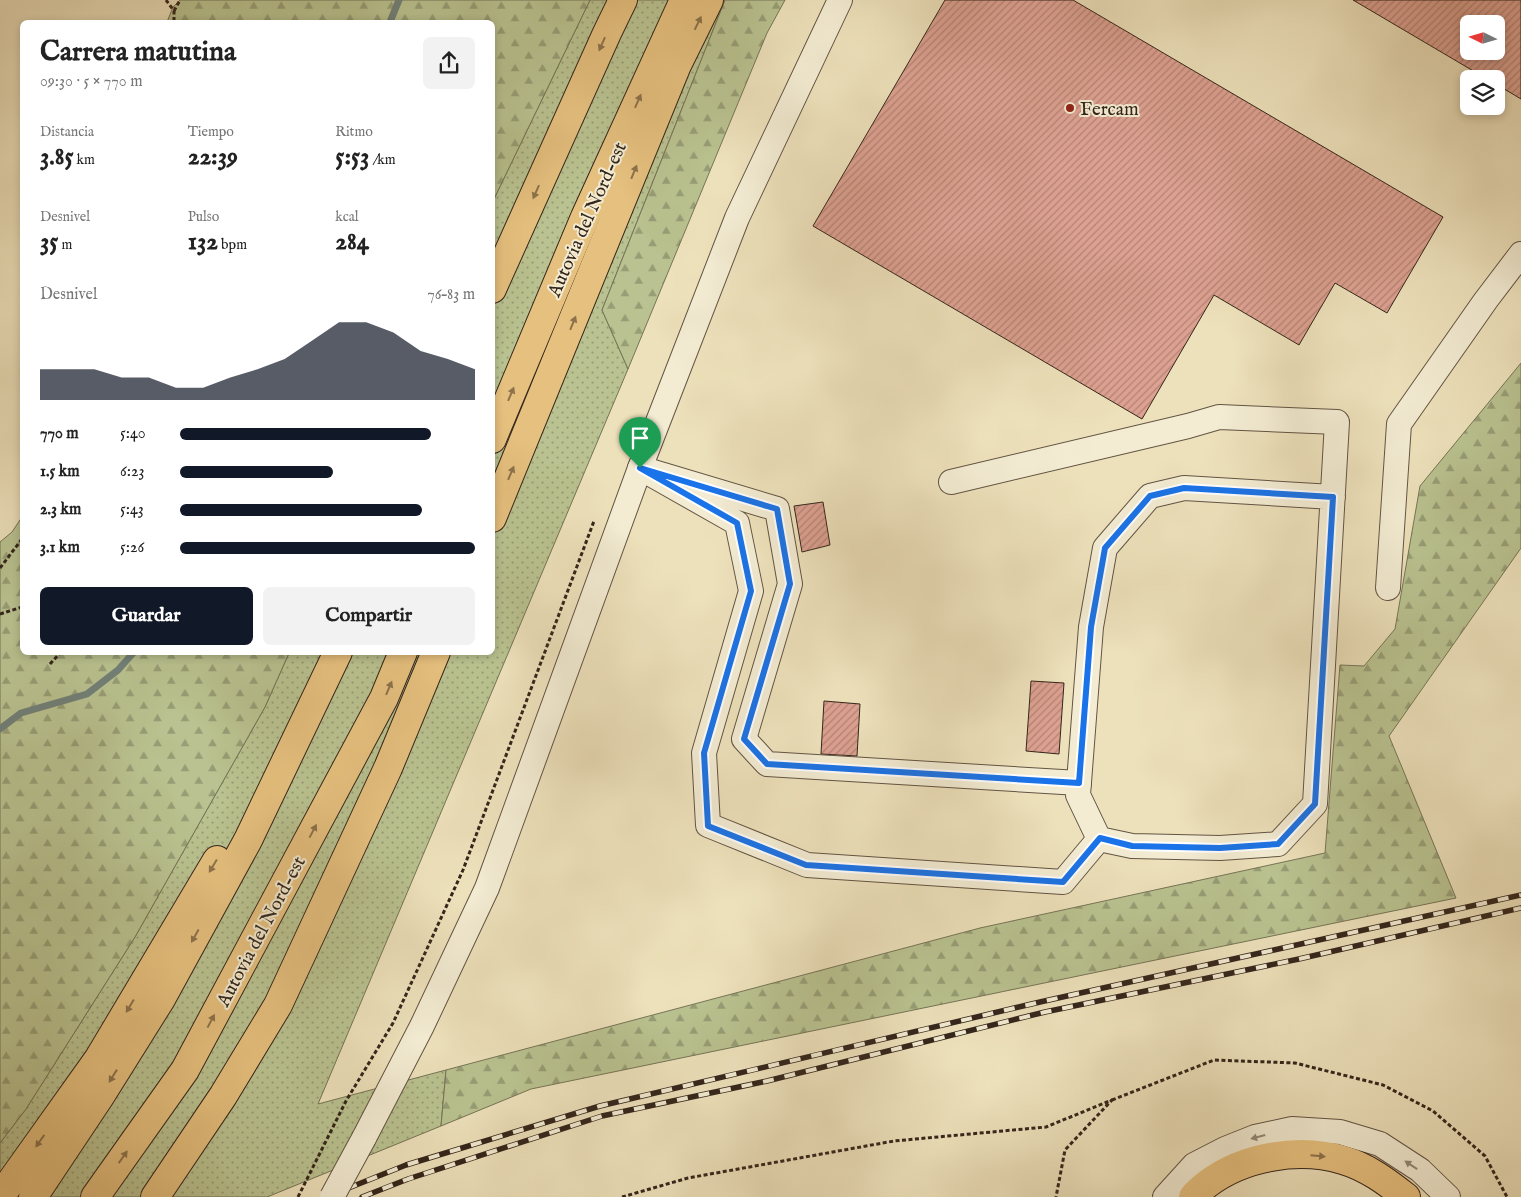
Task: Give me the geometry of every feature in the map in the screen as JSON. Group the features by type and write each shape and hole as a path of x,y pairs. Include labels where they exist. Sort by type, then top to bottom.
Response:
{"highway":[{"path":"495,282 623,0"},
{"name":"Autovia del Nord-est","path":"495,432 585,217 684,0"},
{"path":"495,511 677,65 709,0"},
{"name":"Autovia del Nord-est","path":"95,1197 185,1070 384,698 402,655"},
{"path":"155,1197 224,1096 278,1005 388,768 435,655"},
{"path":"0,1196 99,1058 333,663"},
{"path":"33,1197 99,1098 161,999 248,840 333,663"},
{"path":"137,1197 259,1011 329,883 388,768"},
{"path":"1193,1197 1219,1175 1244,1164 1274,1157 1301,1154 1344,1160 1383,1179 1406,1197"}],"street":[{"path":"332,1197 422,1026 487,888 640,468 738,218 840,0"},
{"path":"1388,588 1399,424 1486,300 1521,254"},
{"path":"951,482 1219,417 1337,422 1333,497 1315,804 1278,844 1220,848 1132,846 1100,838 1078,795 1091,627 1105,548 1150,496 1184,488 1333,497"},
{"path":"640,468 777,509 790,584 744,739 767,764 1079,783"},
{"path":"640,468 737,523 751,591 704,753 708,826 806,865 1063,882 1100,838"},
{"path":"1165,1197 1194,1165 1225,1149 1255,1137 1292,1129 1340,1132 1380,1144 1420,1170 1448,1197"}],"path":[{"path":"166,0 174,11"},
{"path":"174,20 174,11 180,0"},
{"path":"298,1197 346,1101 393,1022 463,870 595,517"},
{"path":"0,568 20,542"},
{"path":"0,614 20,608"},
{"path":"50,664 58,655"},
{"path":"622,1197 688,1178 894,1141 1046,1126 1214,1060 1295,1063 1383,1085 1433,1111 1485,1156 1506,1197"},
{"path":"1056,1197 1066,1150 1112,1100"}],"green space":[{"path":"180,0 590,0 495,197 495,20 168,20 173,7"},
{"path":"590,0 725,0 602,310 628,369 318,1104 446,1070 441,1126 267,1197 0,1197 0,1143 26,1109 135,937 265,707 288,655 495,655 495,197"},
{"path":"725,0 785,0 767,33 628,369 602,310"},
{"path":"1521,363 1521,548 1389,736 1456,898 531,1089 441,1126 446,1070 980,928 1325,853 1340,665 1364,666 1395,629 1420,486"},
{"path":"20,520 20,655 288,655 265,707 135,937 26,1109 0,1143 0,542 12,532"}],"building":[{"name":"Fercam","path":"945,0 1073,0 1443,217 1387,313 1335,283 1299,345 1214,295 1142,419 813,226"},
{"path":"1353,0 1521,0 1521,99 1505,89 1505,70 1472,70"},
{"path":"823,502 830,545 802,552 794,506"},
{"path":"1031,681 1064,683 1059,754 1026,751"},
{"path":"824,701 860,704 857,756 821,754"}],"waterway":[{"path":"391,20 399,0"},
{"path":"0,729 21,713 87,694 118,670 131,655"}],"railway":[{"path":"326,1197 406,1165 600,1106 1040,1002 1521,895"},
{"path":"362,1197 408,1179 602,1116 767,1081 1045,1012 1299,959 1521,908"}],"place":[{"name":"Fercam","path":"1070,108"}],"route":[{"path":"640,468 777,509 790,584 744,739 767,764 1079,783 1091,627 1105,548 1150,496 1184,488 1333,497 1315,804 1278,844 1220,848 1132,846 1100,838 1063,882 806,865 708,826 704,753 751,591 737,523 640,468"}]}
